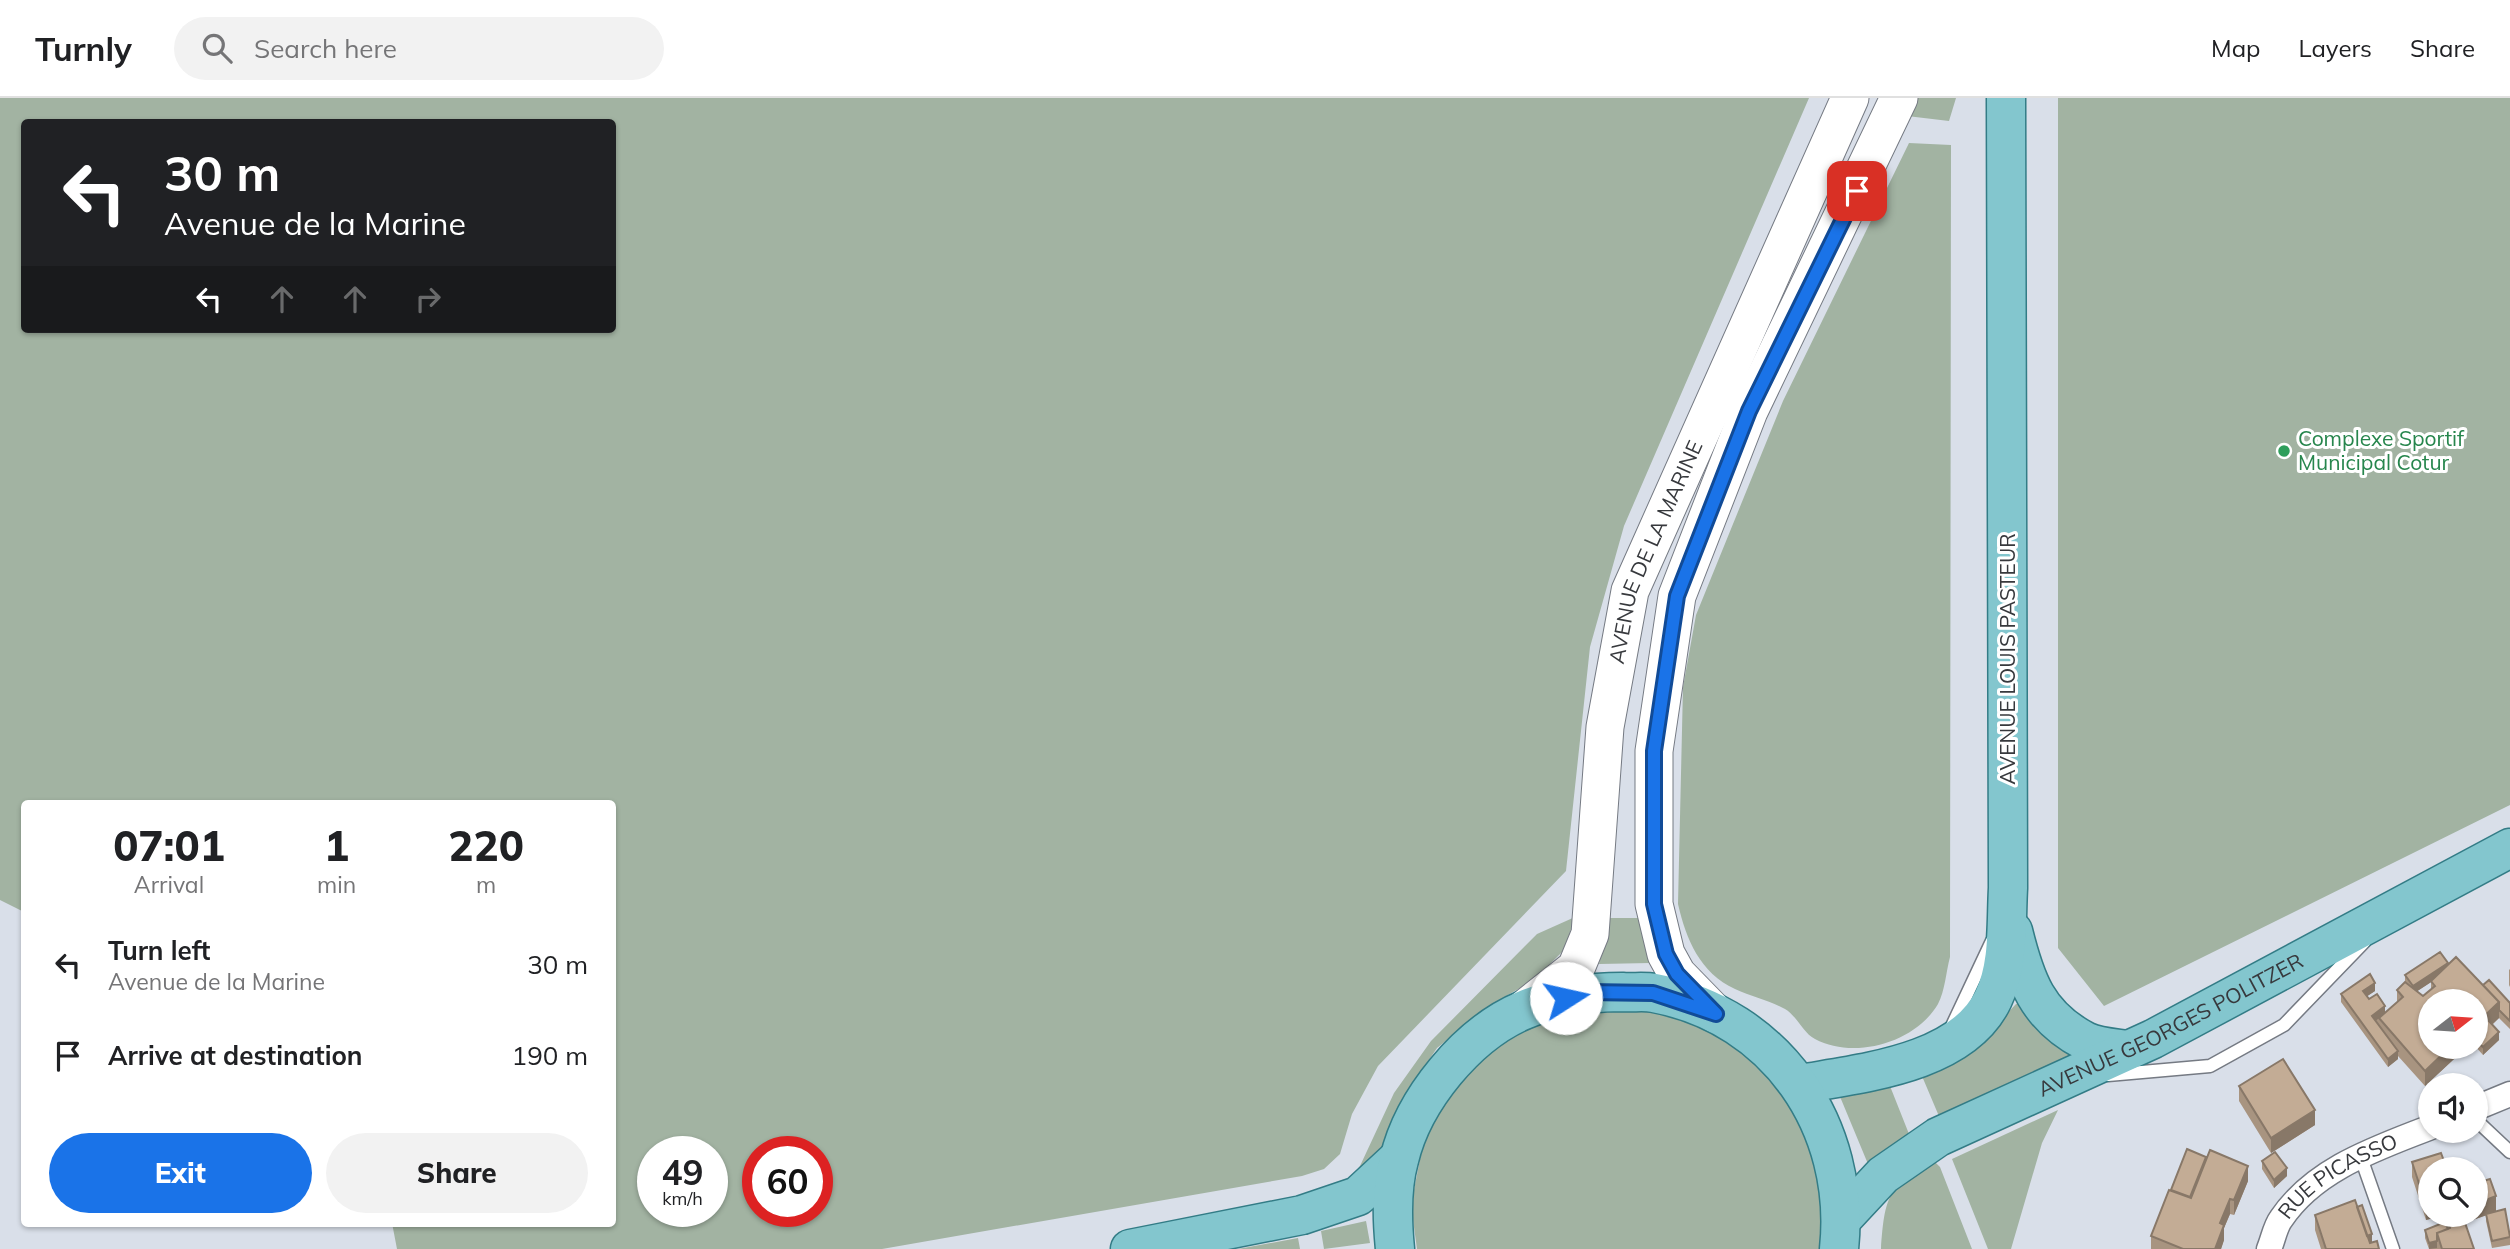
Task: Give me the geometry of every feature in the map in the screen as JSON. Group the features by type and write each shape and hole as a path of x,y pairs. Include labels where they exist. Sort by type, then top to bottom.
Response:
{"main road":[{"name":"AVENUE DE LA MARINE","path":"1523,1010 1576,968 1590,934 1605,726 1630,591 1850,98"},
{"name":"AVENUE DE LA MARINE","path":"1716,1014 1677,974 1666,954 1654,904 1654,751 1677,596 1749,411 1869,167 1899,98"},
{"name":"AVENUE LOUIS PASTEUR","path":"1800,1084 1886,1069 1936,1050 1981,1018 1994,998 2003,965 2007,909 2006,98"},
{"name":"AVENUE GEORGES POLITZER","path":"1841,1234 1883,1175 1938,1137 2128,1050 2510,848"},
{"path":"2007,909 2026,981 2050,1015 2087,1042 2128,1050"},
{"path":"1395,1249 1391,1208 1399,1158 1425,1097 1468,1046 1523,1010 1587,992 1653,993 1716,1014 1762,1044 1800,1084 1823,1125 1838,1171 1841,1234"},
{"path":"1130,1249 1302,1215 1358,1196 1399,1158"}],"street":[{"path":"2488,1103 2510,1094"},
{"name":"RUE PICASSO","path":"2269,1249 2281,1219 2319,1180 2360,1155 2418,1131"}],"lane":[{"path":"2065,1079 2210,1066 2284,1025 2399,906"},
{"path":"2488,1131 2510,1152"},
{"path":"2360,1155 2393,1249"},
{"path":"1193,1249 1302,1215"}],"green space":[{"path":"0,98 1809,98 1624,526 1590,647 1566,871 1378,1066 1352,1114 1340,1154 1324,1169 1302,1176 882,1249 397,1249 393,1227 616,1227 616,800 21,800 21,910 0,900"},
{"path":"1915,98 1956,98 1949,121 1907,116"},
{"name":"Complexe Sportif Municipal Cotur","path":"2058,98 2510,98 2510,805 2104,1006 2058,948"},
{"path":"1909,143 1951,145 1950,957 1940,999 1928,1018 1899,1038 1882,1044 1847,1048 1815,1039 1785,1009 1723,982 1712,974 1690,942 1678,904 1683,687 1696,615 1783,401"},
{"path":"1575,917 1564,950 1534,980 1489,1006 1437,1048 1401,1101 1383,1151 1348,1182 1360,1166 1394,1093 1431,1041 1537,934"},
{"path":"1608,918 1642,918 1650,963 1599,964"},
{"path":"2025,1001 2070,1051 2069,1065 1941,1121 1919,1069 1983,1039 2016,1004"},
{"path":"1636,1004 1701,1019 1758,1056 1802,1110 1826,1176 1826,1249 1417,1249 1411,1205 1424,1139 1457,1080 1507,1035 1569,1009"},
{"path":"1888,1081 1909,1134 1868,1164 1836,1087"},
{"path":"2058,1110 2042,1143 2011,1249 1988,1249 1952,1159"},
{"path":"1933,1160 1940,1167 1972,1249 1881,1249 1884,1217 1891,1195 1906,1178"},
{"path":"1366,1221 1370,1243 1324,1249 1321,1231"},
{"path":"1298,1238 1300,1249 1238,1249"}],"building":[{"path":"2440,952 2448,963 2413,986 2405,975"},
{"path":"2456,957 2487,989 2431,989 2435,986 2431,981"},
{"path":"2370,974 2375,983 2363,991 2369,999 2377,994 2385,1006 2372,1016 2398,1051 2388,1059 2341,994"},
{"path":"2489,980 2510,1003 2510,1021 2499,1010 2499,1002 2483,985"},
{"path":"2405,982 2418,992 2418,1059 2437,1059 2425,1071 2379,1018 2403,997 2397,990"},
{"path":"2488,990 2499,1002 2488,1013"},
{"path":"2488,1020 2499,1032 2488,1042"},
{"path":"2283,1059 2315,1110 2271,1138 2239,1086"},
{"path":"2187,1149 2206,1157 2190,1197 2171,1190"},
{"path":"2210,1150 2248,1166 2234,1200 2230,1199 2220,1223 2224,1225 2215,1249 2183,1249 2151,1236 2169,1190 2191,1198"},
{"path":"2275,1152 2287,1168 2274,1180 2262,1161"},
{"path":"2418,1160 2418,1180 2412,1162"},
{"path":"2488,1180 2496,1196 2488,1199"},
{"path":"2355,1200 2370,1243 2377,1241 2379,1249 2326,1249 2315,1215"},
{"path":"2362,1205 2372,1234 2367,1236 2357,1207"},
{"path":"2505,1209 2510,1237 2492,1241 2488,1213"},
{"path":"2432,1227 2448,1229 2437,1233 2437,1241 2429,1243 2425,1230"},
{"path":"2466,1227 2474,1249 2442,1249 2437,1233 2450,1228"}],"place":[{"name":"Complexe Sportif Municipal Cotur","path":"2284,451"}],"route":[{"path":"1566,998 1587,992 1653,993 1716,1014 1677,974 1666,954 1654,904 1654,751 1677,596 1749,411 1857,191"}]}
